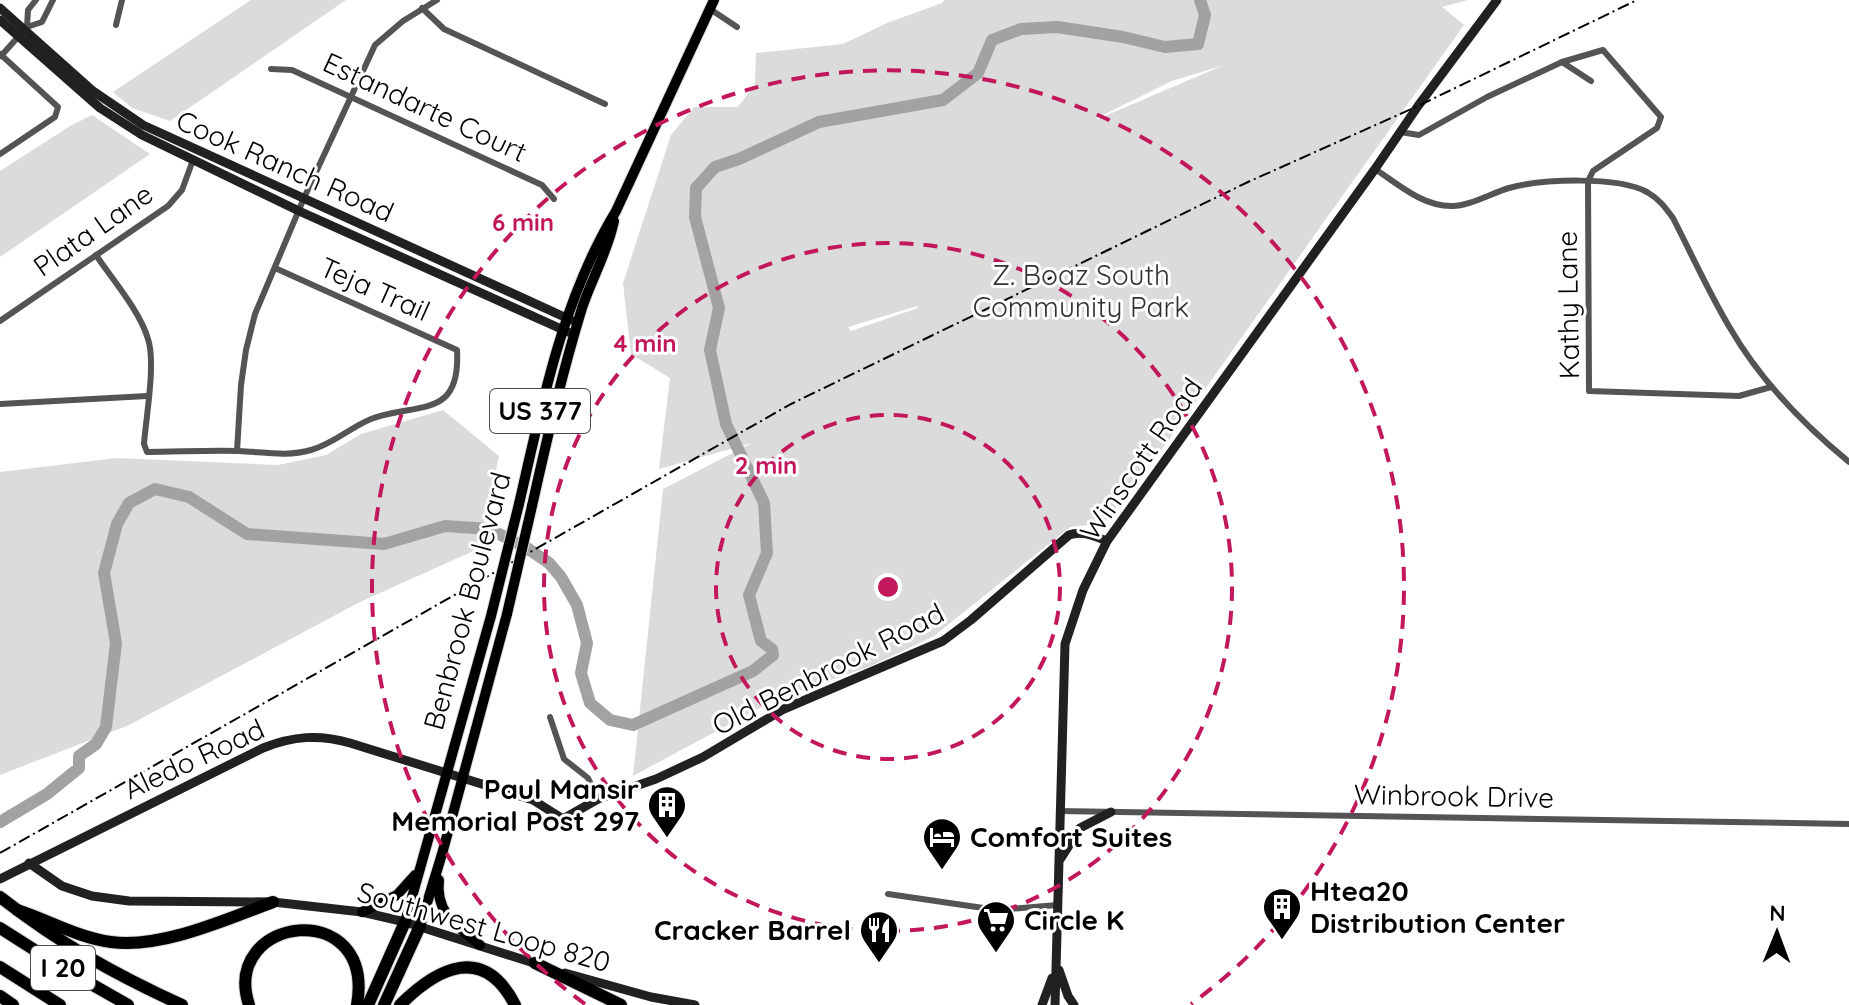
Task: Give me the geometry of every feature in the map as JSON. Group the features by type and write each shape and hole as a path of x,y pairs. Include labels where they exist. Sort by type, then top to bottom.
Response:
{"highway":[{"path":"0,897 28,920 109,971 182,1005"},
{"path":"17,910 102,940 138,943 172,936 273,902"},
{"name":"Benbrook Boulevard","path":"368,1005 405,922"},
{"name":"Benbrook Boulevard","path":"384,1005 420,926"},
{"name":"I 20","path":"0,928 128,1005"},
{"path":"249,1005 245,985 247,968 255,954 280,933 294,929 325,933 348,951 360,980 357,1005"},
{"path":"535,963 621,1005"},
{"name":"I 20","path":"0,967 60,1005"},
{"path":"400,1005 431,977 464,967 475,967 488,973 502,985 515,1005"},
{"path":"0,996 13,1005"}],"main road":[{"name":"Benbrook Boulevard","path":"420,926 507,614 572,320 597,243 616,211 712,5"},
{"name":"Benbrook Boulevard","path":"405,922 491,616 547,385 569,332"},
{"path":"442,854 437,891 439,904 449,920 480,945"},
{"path":"362,912 386,903 404,890 424,859"}],"street":[{"path":"0,154 58,112 54,101 1,55 23,31 42,22 52,3 39,0 28,10 23,31"},
{"path":"116,25 122,0"},
{"path":"96,255 149,339 144,444 147,452 237,451 246,350 255,314 304,198 375,45 437,0"},
{"name":"Winscott Road","path":"1055,1005 1066,632 1107,541 1497,0"},
{"path":"712,5 737,27"},
{"name":"Cook Ranch Road","path":"0,8 100,108 135,131 299,211 569,332"},
{"path":"422,8 444,29 605,104"},
{"name":"Cook Ranch Road","path":"0,20 23,31 93,91 134,120 572,320"},
{"path":"1400,132 1419,135 1487,97 1562,62 1603,50 1661,117 1657,128 1593,171 1588,181"},
{"path":"1562,62 1591,81"},
{"name":"Estandarte Court","path":"271,69 292,70 542,185 554,199"},
{"name":"Plata Lane","path":"0,321 168,206 182,190 193,160"},
{"path":"1375,169 1414,195 1453,207 1542,180 1588,181 1639,188 1662,202 1730,328 1771,387 1849,462"},
{"name":"Kathy Lane","path":"1588,181 1589,391 1739,396 1771,387"},
{"name":"Teja Trail","path":"237,451 289,455 315,449 372,419 432,406 445,396 456,381 457,350 275,268"},
{"path":"0,404 147,396"},
{"name":"Old Benbrook Road","path":"462,780 533,800 563,819 598,799 656,779 703,757 784,709 943,641 1069,535 1087,533 1107,541"},
{"path":"550,717 564,759 588,778 598,799"},
{"name":"Aledo Road","path":"0,879 263,748 294,738 335,739 462,780"},
{"name":"Winbrook Drive","path":"1059,811 1849,824"},
{"path":"1058,865 1067,845 1080,828 1111,812"},
{"name":"Southwest Loop 820","path":"29,863 62,886 92,896 129,901 273,902 362,912 420,926 626,991 695,1005"},
{"path":"888,894 997,910 1057,905"},
{"path":"1042,1005 1057,963"},
{"path":"1057,963 1074,1005"}],"green space":[{"path":"251,0 346,0 170,121 132,108 113,92"},
{"name":"Z. Boaz South Community Park","path":"944,0 1468,0 1442,7 1464,25 1168,441 1104,523 1070,527 934,636 871,666 774,700 633,776 663,489 752,443 659,469 670,378 631,354 623,283 671,135 694,107 738,107 755,84 756,53 843,44 887,23","holes":["1224,65 1098,119 1097,118 1172,81","917,306 851,331 848,327"]},
{"path":"92,115 150,154 0,257 0,171"},
{"path":"443,410 499,456 478,549 362,601 129,725 0,775 0,472 117,458 278,465 326,455 361,434"}],"waterway":[{"path":"0,822 47,794 79,768 79,756 96,744 106,727 116,643 104,573 117,524 129,503 155,489 189,497 247,534 384,544 445,526 489,529 527,548 549,563 577,605 587,643 581,673 590,703 610,720 633,725 753,671 773,655 772,649 761,641 749,595 767,553 764,503 726,424 710,350 719,308 695,217 696,188 715,167 819,122 943,100 978,73 992,40 1021,29 1057,27 1165,47 1198,44 1205,15 1200,0"}],"railway":[{"path":"0,853 791,404 1248,182 1418,106 1637,0"}],"place":[{"name":"Paul Mansir Memorial Post 297","path":"667,839"},
{"name":"Comfort Suites","path":"942,871"},
{"name":"Htea20 Distribution Center","path":"1282,941"},
{"name":"Circle K","path":"996,954"},
{"name":"Cracker Barrel","path":"879,964"}]}
